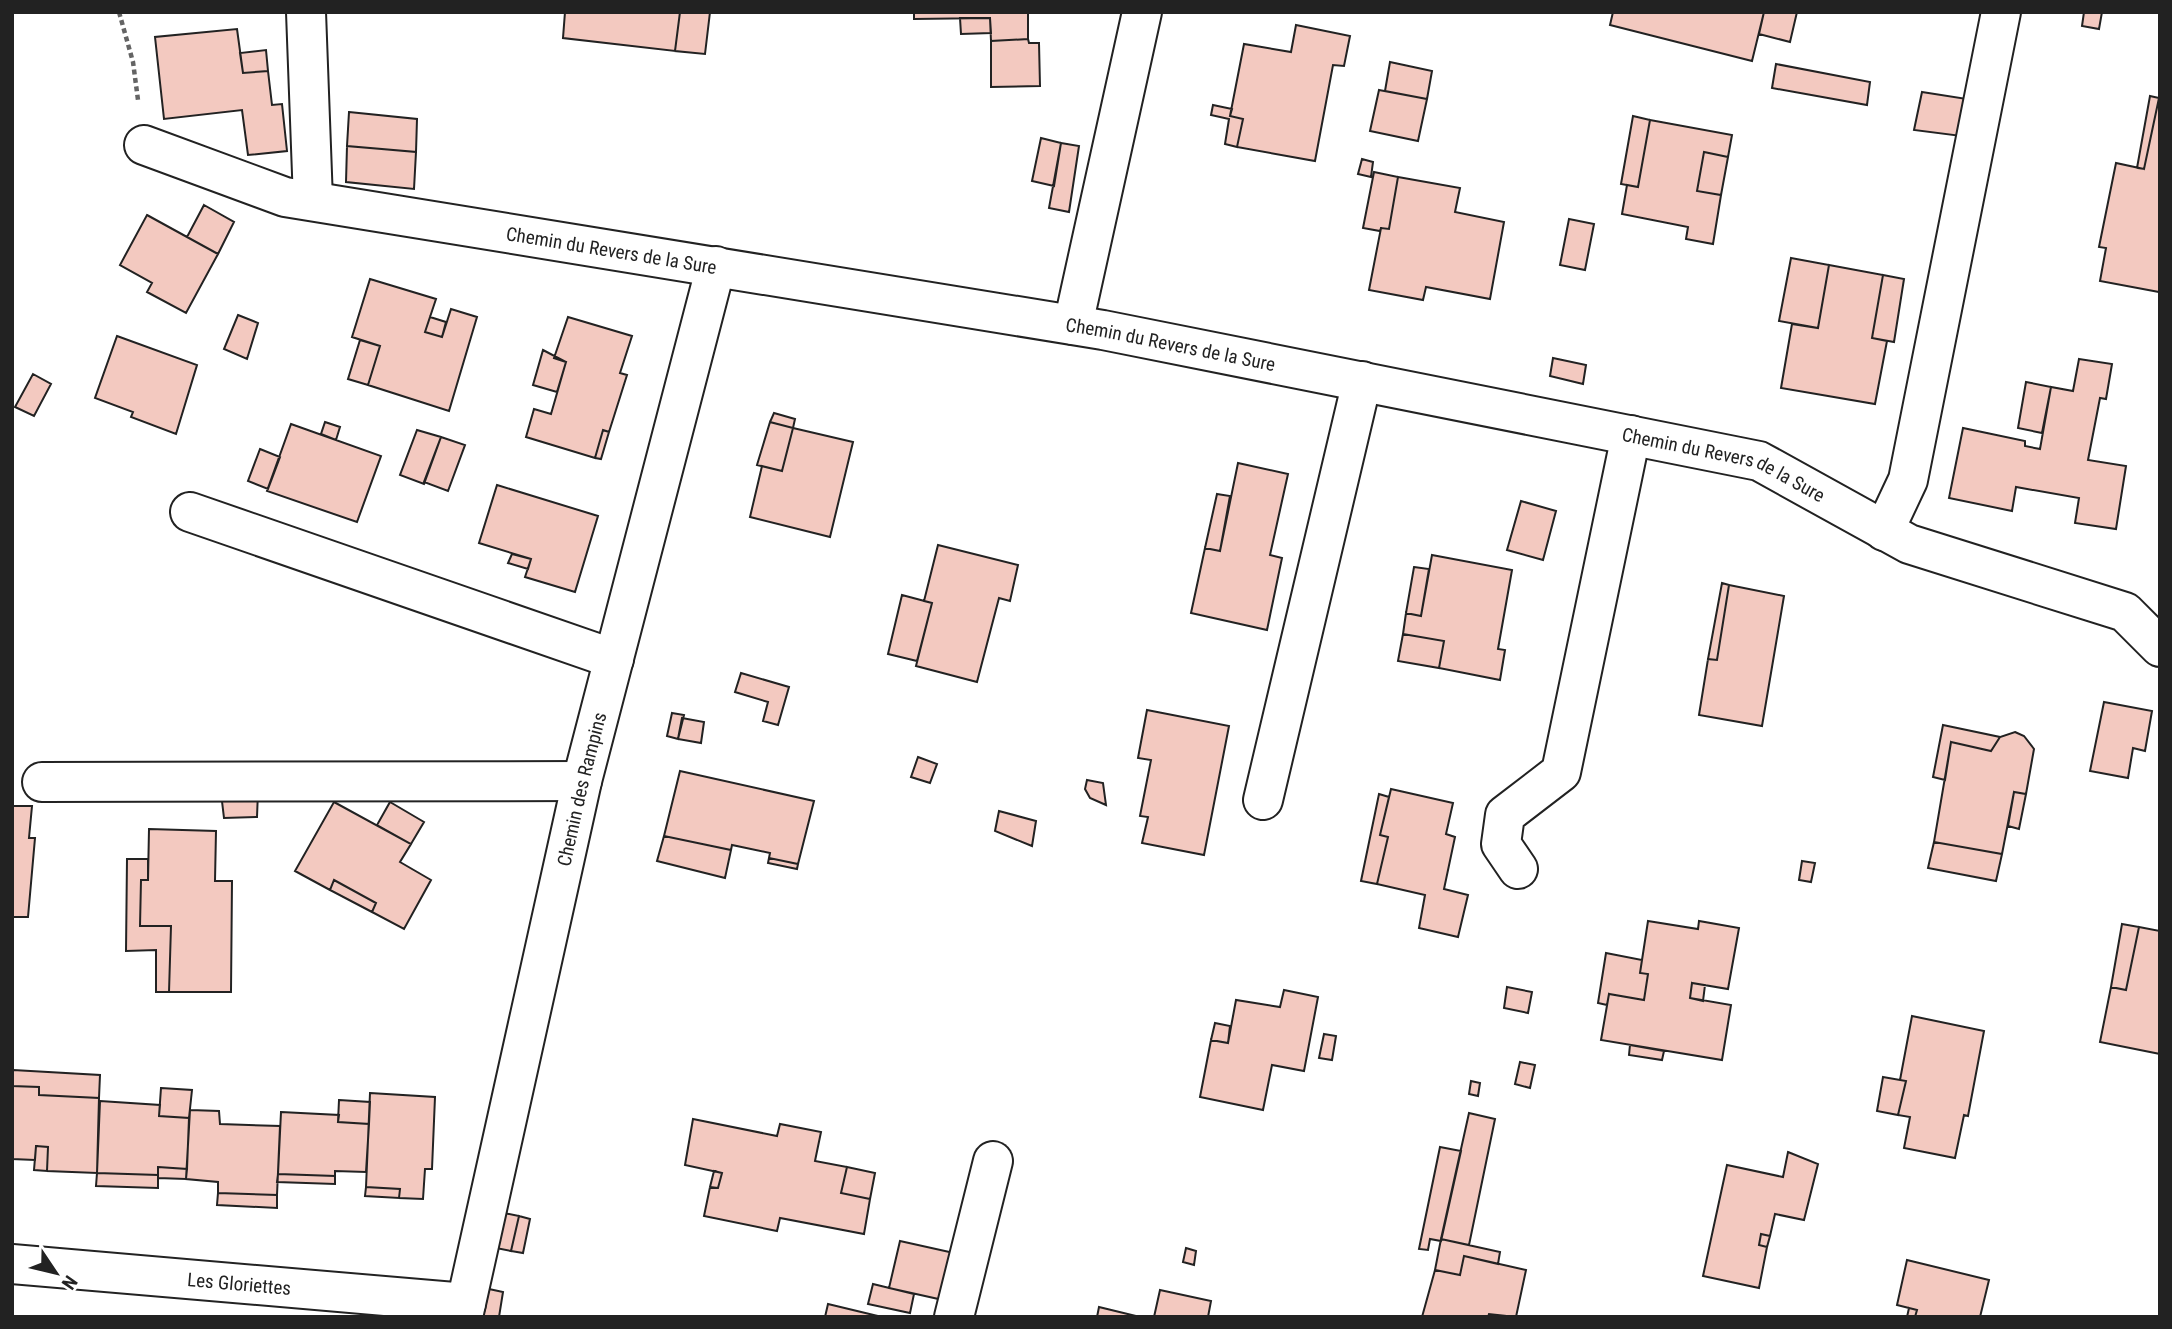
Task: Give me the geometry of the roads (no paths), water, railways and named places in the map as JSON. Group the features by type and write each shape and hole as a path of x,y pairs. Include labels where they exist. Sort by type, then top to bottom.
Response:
{"street":[{"path":"306,12 313,201"},
{"path":"1073,325 1142,12"},
{"path":"1885,531 1908,480 2001,12"},
{"name":"Chemin du Revers de la Sure","path":"144,145 285,197 1073,325 1759,461 1909,544 2124,612 2160,647"},
{"name":"Chemin des Rampins","path":"464,1310 582,781 716,266"},
{"path":"1263,800 1362,382"},
{"path":"1518,869 1501,844 1504,815 1560,772 1631,435"},
{"path":"190,512 614,659"},
{"path":"42,782 582,781"},
{"path":"954,1317 993,1161"},
{"name":"Les Gloriettes","path":"12,1264 464,1310"}]}
